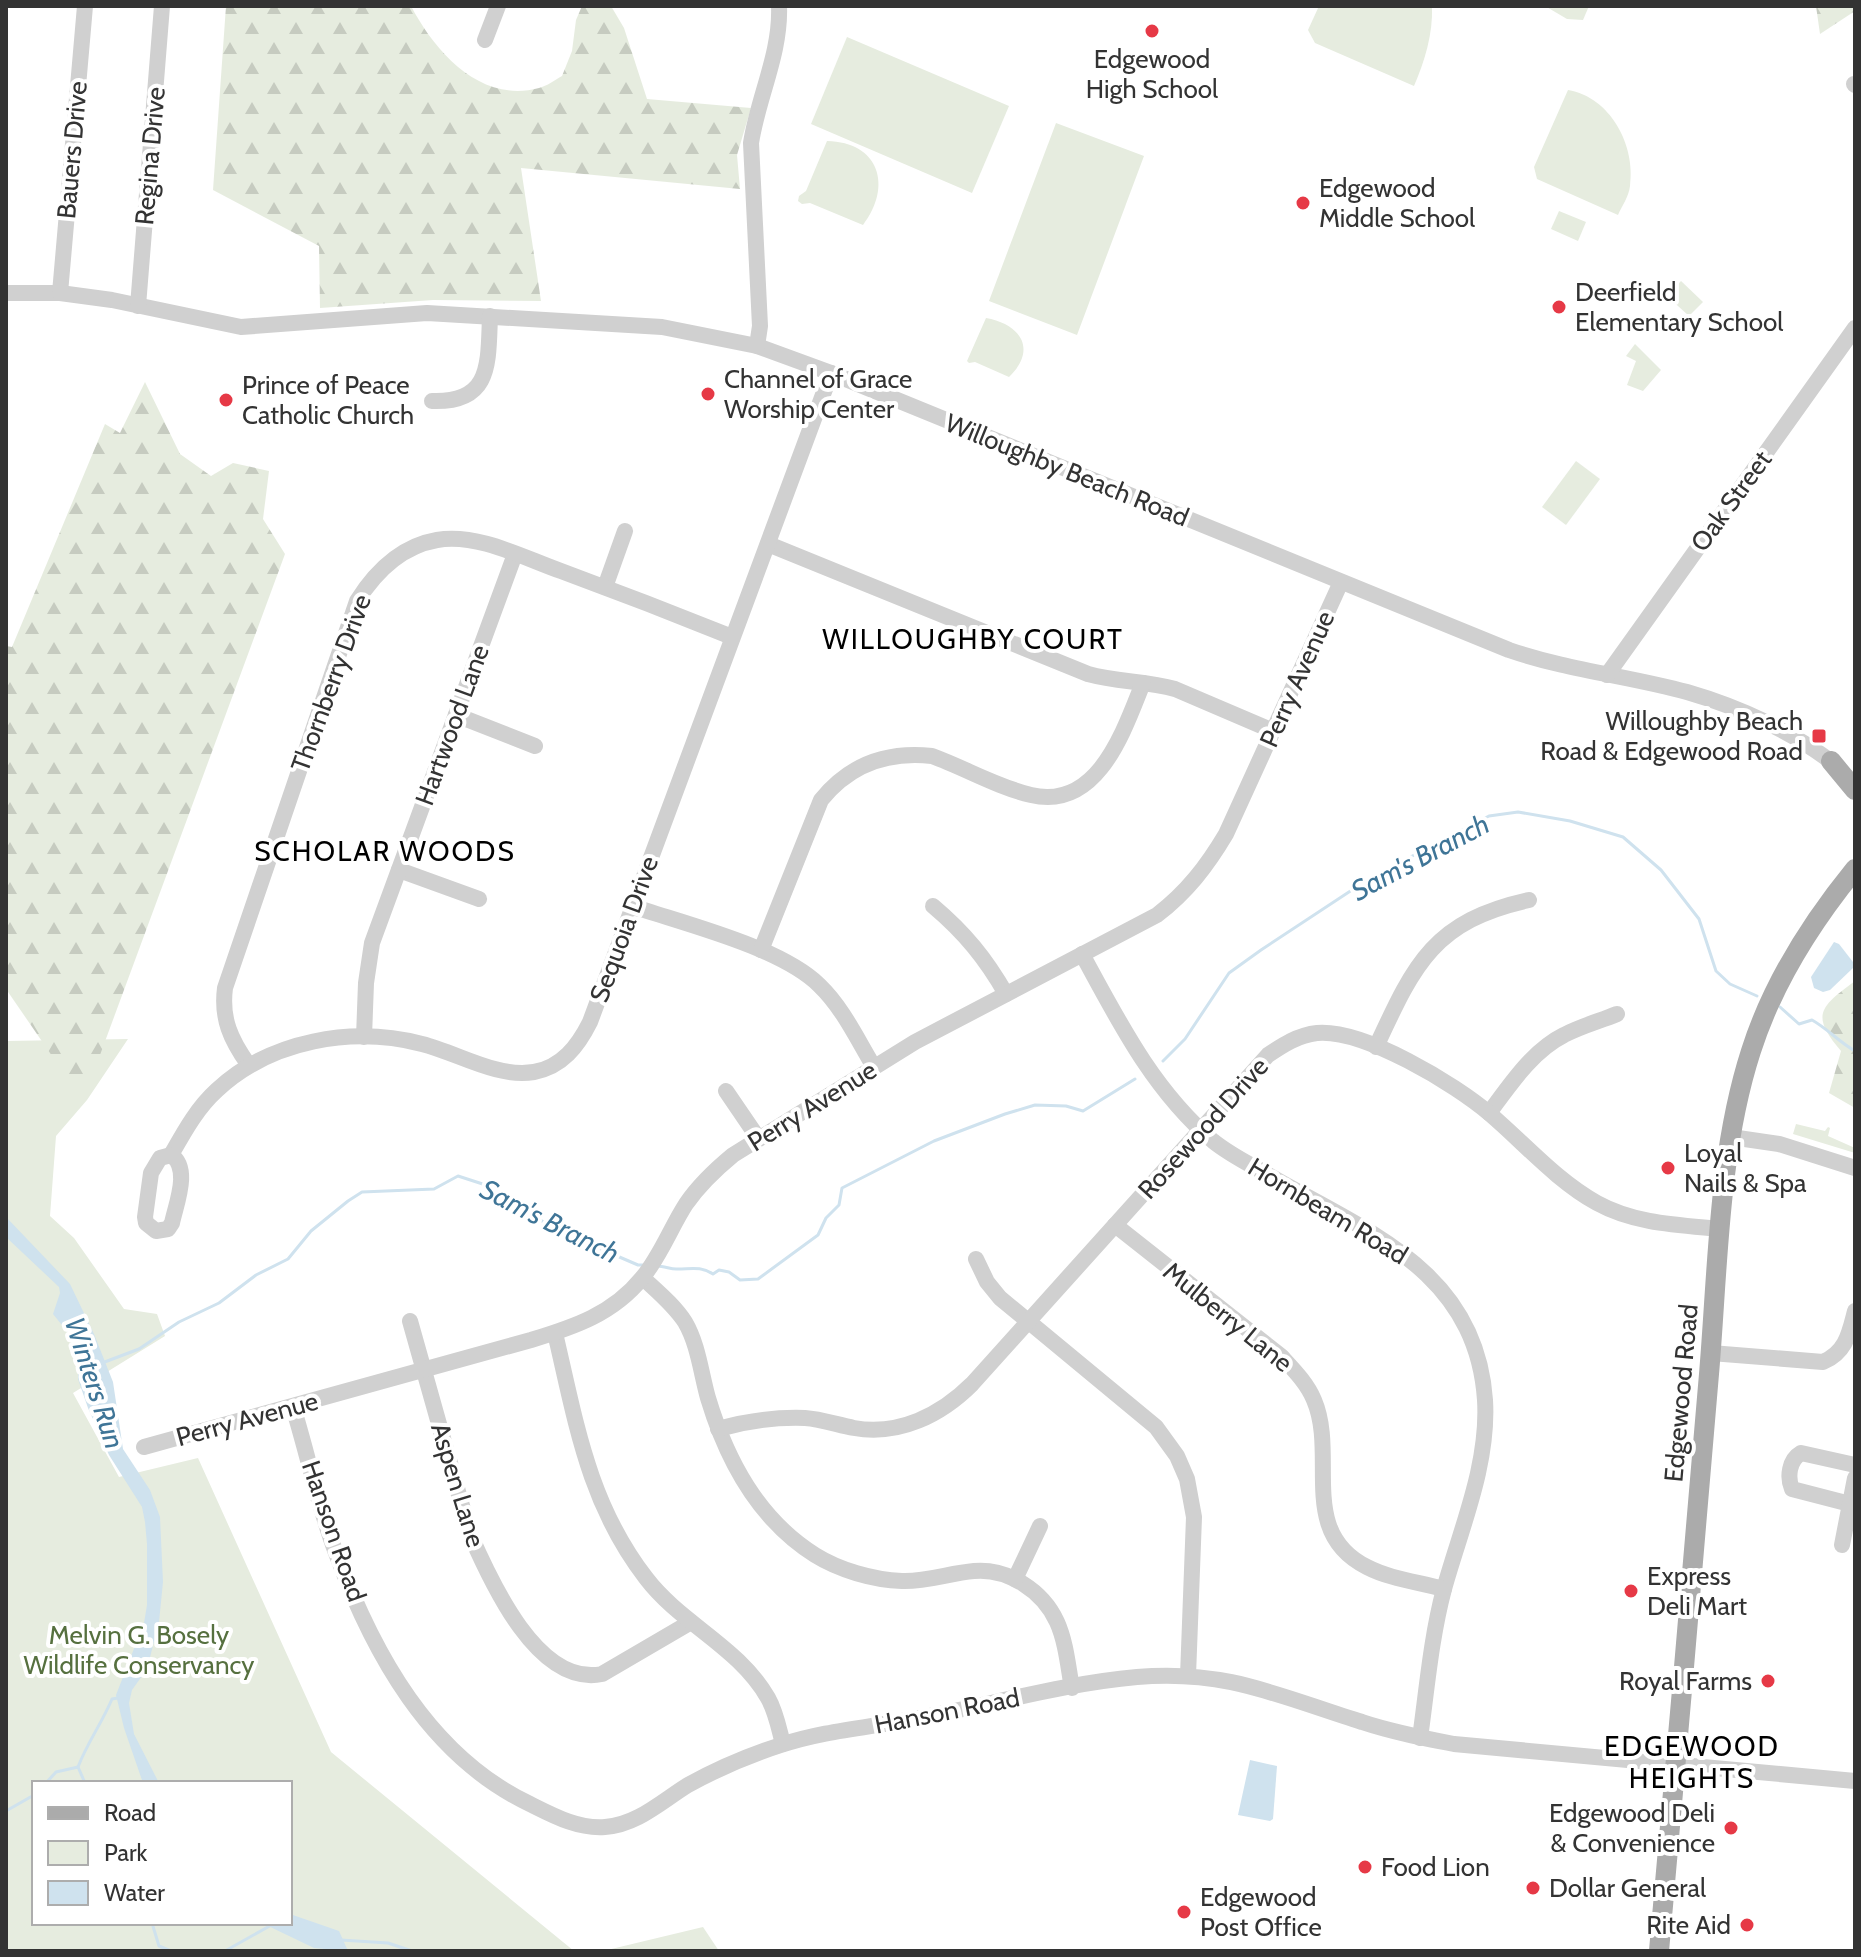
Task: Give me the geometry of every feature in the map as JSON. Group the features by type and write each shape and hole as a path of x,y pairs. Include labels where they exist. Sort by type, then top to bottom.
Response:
{"main road":[{"path":"1831,761 1855,790"},
{"name":"Edgewood Road","path":"1659,1951 1731,1137 1751,1052 1768,1006 1798,950 1855,869"}],"street":[{"name":"Bauers Drive","path":"60,293 85,6"},
{"name":"Regina Drive","path":"138,306 162,6"},
{"path":"485,40 498,6"},
{"path":"757,346 760,326 751,143 780,28 779,6"},
{"name":"Willoughby Beach Road","path":"6,293 60,293 112,300 241,327 398,314 490,316 662,327 757,346 831,373 1509,650 1700,697 1775,727 1831,761 1855,780"},
{"path":"432,401 448,402 463,398 482,381 486,372 490,316"},
{"name":"Oak Street","path":"1607,675 1855,328"},
{"name":"Sequoia Drive","path":"171,1155 216,1090 248,1064 290,1047 340,1037 392,1038 422,1044 512,1072 545,1069 570,1053 580,1042 831,373"},
{"path":"605,587 625,531"},
{"name":"Thornberry Drive","path":"248,1064 230,1036 223,1005 225,988 357,601 374,577 389,563 432,541 468,540 605,587 732,637"},
{"path":"768,544 1088,674 1119,682 1175,689 1273,731"},
{"name":"Hartwood Lane","path":"364,1037 370,951 515,554"},
{"name":"Perry Avenue","path":"144,1447 590,1321 623,1298 643,1278 687,1203 733,1155 874,1067 1157,915 1189,887 1209,863 1226,834 1341,582"},
{"path":"761,950 821,800 854,769 883,757 932,756 1034,796 1061,794 1082,786 1105,767 1143,683"},
{"path":"456,715 535,746"},
{"path":"399,870 479,899"},
{"path":"1376,1047 1406,984 1434,944 1466,921 1487,911 1529,900"},
{"path":"632,906 761,950 791,964 817,983 848,1021 874,1067"},
{"path":"933,906 982,953 1006,994"},
{"name":"Hornbeam Road","path":"1082,954 1149,1072 1179,1110 1228,1152 1390,1243 1418,1264 1435,1282 1467,1329 1483,1386 1485,1433 1430,1653 1420,1738"},
{"path":"1489,1113 1544,1049 1562,1036 1617,1014"},
{"name":"Rosewood Drive","path":"718,1429 778,1418 808,1418 874,1430 929,1417 962,1395 1268,1055 1301,1036 1332,1033 1376,1047 1414,1065 1489,1113 1571,1185 1618,1214 1663,1224 1721,1229"},
{"path":"726,1091 758,1138"},
{"path":"1731,1137 1779,1144 1855,1168"},
{"name":"Mulberry Lane","path":"1115,1225 1281,1356 1299,1375 1315,1401 1321,1428 1326,1519 1347,1552 1365,1567 1444,1589"},
{"path":"976,1259 987,1282 1000,1298 1156,1427 1177,1456 1187,1479 1194,1517 1188,1676"},
{"path":"643,1278 674,1307 687,1325 718,1429 733,1465 775,1524 818,1557 848,1570 882,1579 904,1581 974,1571 990,1571 1015,1579 1041,1599 1059,1625 1072,1688"},
{"path":"1711,1353 1823,1362 1846,1344 1855,1311"},
{"name":"Aspen Lane","path":"410,1321 470,1534 483,1564 519,1625 555,1665 578,1675 602,1674 691,1622"},
{"path":"555,1333 584,1458 609,1521 646,1579 736,1659 759,1684 770,1701 783,1744"},
{"name":"Hanson Road","path":"293,1407 335,1551 397,1682 440,1737 476,1770 512,1796 566,1822 586,1827 616,1826 645,1813 718,1770 783,1744 1135,1677 1188,1676 1263,1688 1363,1723 1420,1738 1481,1747 1675,1762 1855,1781"},
{"path":"1850,1504 1792,1489 1789,1483 1791,1464 1794,1457 1801,1453 1855,1465"},
{"path":"1842,1545 1855,1478"},
{"path":"1015,1579 1040,1526"}],"green space":[{"path":"226,6 411,6 433,40 462,70 479,81 518,91 542,87 562,76 572,51 576,20 582,6 611,6 624,28 647,99 751,108 737,155 740,189 521,168 541,301 433,300 320,308 319,246 213,190"},
{"path":"1319,6 1432,6 1428,47 1414,86 1315,43 1308,30"},
{"path":"1545,6 1589,6 1583,20 1567,19"},
{"path":"1816,6 1855,6 1855,11 1820,34"},
{"path":"847,37 1009,106 972,193 811,124"},
{"path":"1568,90 1596,102 1608,113 1624,139 1631,170 1630,186 1618,215 1537,179 1534,167"},
{"path":"1056,123 1144,156 1077,335 989,301"},
{"path":"827,141 845,143 859,149 876,169 879,182 877,196 863,225 798,201 806,191"},
{"path":"1559,211 1586,222 1578,241 1551,229"},
{"path":"1681,281 1703,302 1689,316 1667,296"},
{"path":"986,318 1008,326 1021,339 1022,357 1009,377 967,361"},
{"path":"1635,344 1661,370 1643,391 1627,385 1636,361 1626,356"},
{"path":"145,382 180,454 211,476 233,463 269,471 263,519 285,554 83,1101 6,989 6,646 12,647 105,424 120,433"},
{"path":"1576,461 1600,479 1566,525 1542,507"},
{"path":"1855,981 1855,1108 1829,1093 1841,1051 1825,1029 1823,1012 1834,998"},
{"name":"Melvin G. Bosely Wildlife Conservancy","path":"128,1039 87,1100 56,1136 50,1216 74,1238 124,1309 157,1314 165,1336 73,1393 119,1477 198,1458 331,1752 574,1951 6,1951 6,1041"},
{"path":"1796,1124 1825,1131 1828,1127 1828,1136 1855,1148 1855,1153 1793,1134"},
{"path":"703,1927 719,1951 603,1951"}],"water":[{"path":"1834,942 1853,962 1853,968 1830,990 1823,992 1814,988 1811,977"},
{"name":"Winters Run","path":"6,1217 70,1284 113,1382 123,1449 150,1490 160,1517 163,1582 159,1622 147,1669 132,1690 129,1703 134,1734 158,1781 142,1781 116,1695 144,1623 147,1605 147,1544 142,1507 109,1455 88,1408 78,1379 78,1345 53,1314 59,1287 6,1237"},
{"path":"1250,1760 1277,1766 1273,1819 1270,1821 1238,1815"},
{"path":"292,1915 339,1931 348,1951 314,1948 266,1925 292,1925"}],"waterway":[{"name":"Sam's Branch","path":"1163,1061 1185,1039 1229,973 1261,950 1397,864 1489,816 1518,812 1570,821 1623,837 1661,870 1699,919 1716,971 1730,984 1757,996"},
{"name":"Sam's Branch","path":"1780,1007 1799,1024 1812,1020 1855,1051"},
{"name":"Sam's Branch","path":"657,1266 700,1269 713,1274 719,1270 729,1272 740,1280 758,1279 818,1235 826,1218 839,1205 842,1188 934,1141 1005,1114 1035,1105 1066,1106 1083,1111 1135,1079"},
{"name":"Sam's Branch","path":"102,1363 139,1349 179,1322 219,1303 256,1275 288,1259 311,1231 362,1192 434,1189 458,1176 495,1188 552,1228 638,1265 646,1265"},
{"path":"84,1781 78,1767 112,1699 118,1698"},
{"path":"48,1781 56,1772 78,1767"},
{"path":"6,1811 32,1796"},
{"path":"153,1925 159,1946 171,1951"},
{"path":"225,1951 271,1925"},
{"path":"341,1940 388,1943 412,1951"}],"place":[{"name":"Edgewood High School","path":"1152,31"},
{"name":"Edgewood Middle School","path":"1303,203"},
{"name":"Deerfield Elementary School","path":"1559,307"},
{"name":"Channel of Grace Worship Center","path":"708,394"},
{"name":"Prince of Peace Catholic Church","path":"226,400"},
{"name":"Willoughby Beach Road & Edgewood Road","path":"1819,736"},
{"name":"Loyal Nails & Spa","path":"1668,1168"},
{"name":"Express Deli Mart","path":"1631,1591"},
{"name":"Royal Farms","path":"1768,1681"},
{"name":"Edgewood Deli & Convenience","path":"1731,1828"},
{"name":"Food Lion","path":"1365,1867"},
{"name":"Dollar General","path":"1533,1888"},
{"name":"Edgewood Post Office","path":"1184,1912"},
{"name":"Rite Aid","path":"1747,1925"}],"district":[{"name":"WILLOUGHBY COURT","path":"973,639"},
{"name":"SCHOLAR WOODS","path":"385,851"},
{"name":"EDGEWOOD HEIGHTS","path":"1692,1762"}]}
